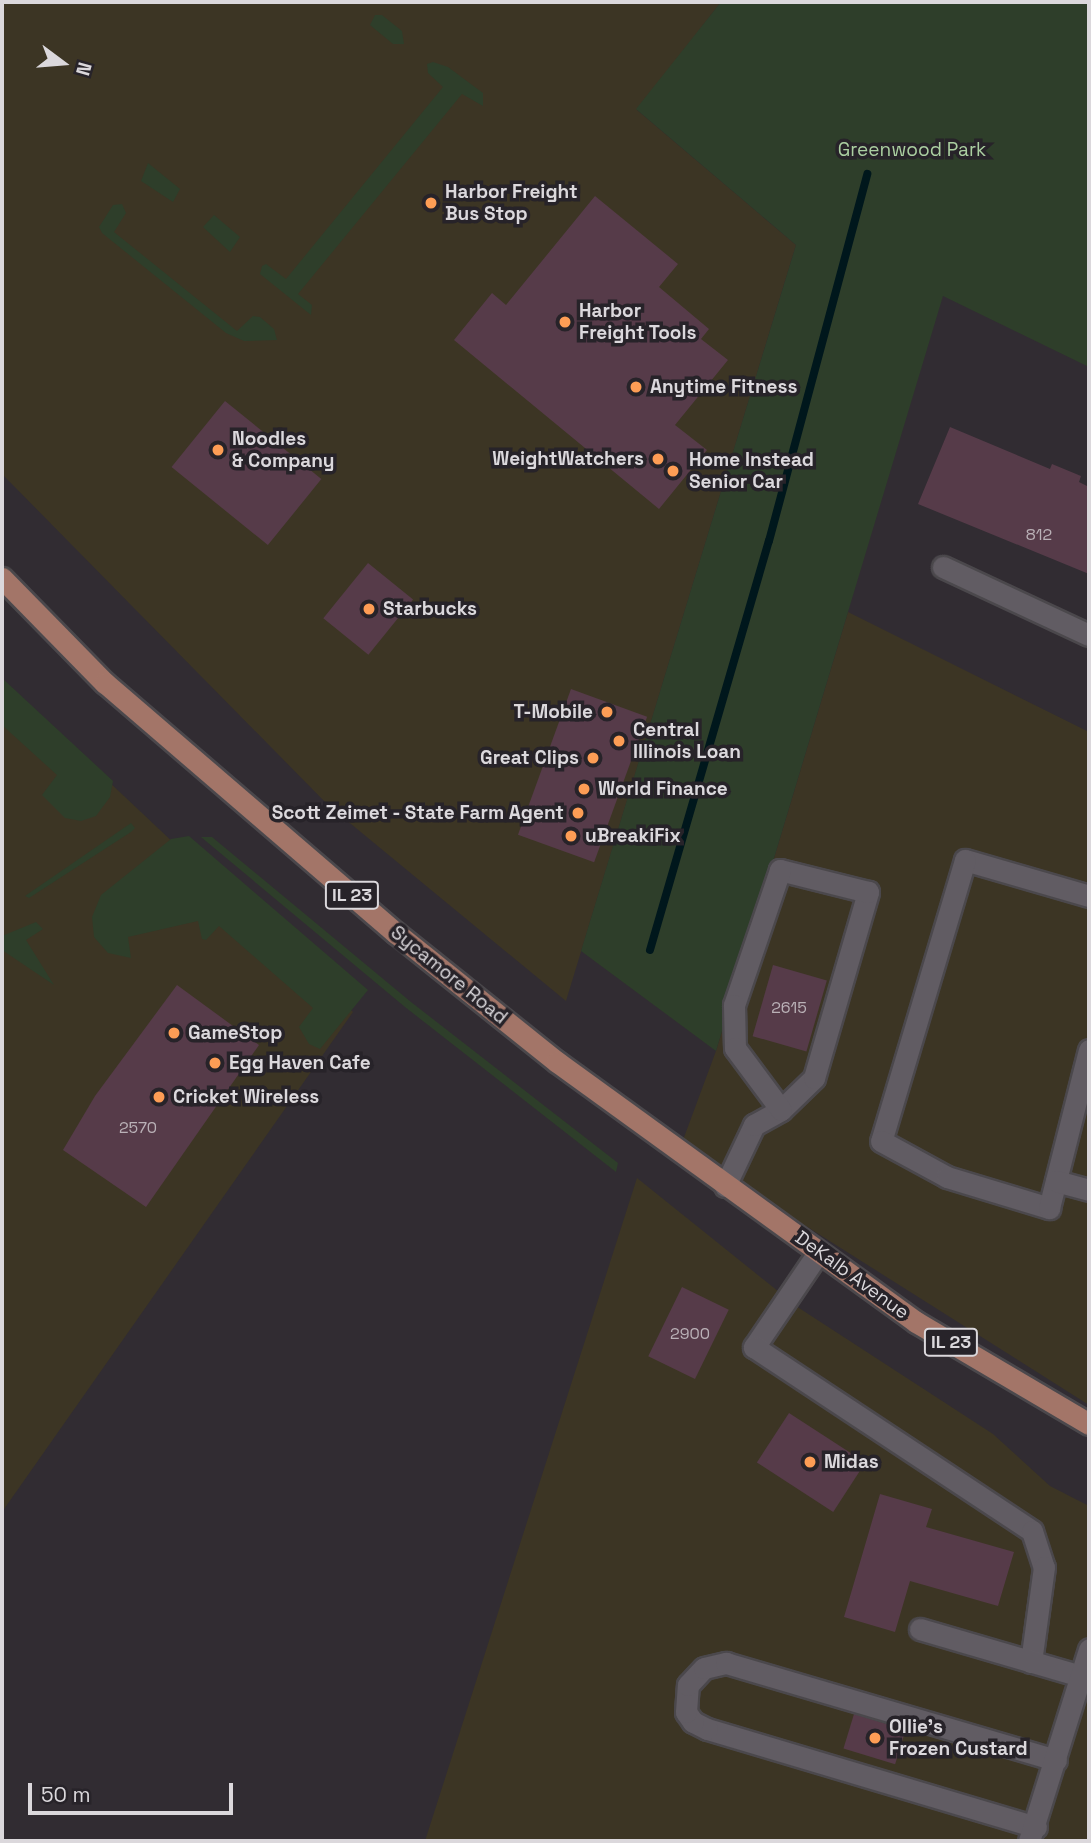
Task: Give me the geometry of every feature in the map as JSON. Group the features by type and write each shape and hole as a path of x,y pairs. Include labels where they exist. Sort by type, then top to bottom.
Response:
{"main road":[{"name":"Sycamore Road","path":"2,578 105,683 396,933 557,1062 725,1186"},
{"name":"DeKalb Avenue","path":"725,1186 916,1322 1089,1424"}],"street":[{"path":"943,567 1089,635"},
{"path":"1089,896 965,860 881,1141 947,1177 1049,1208 1089,1050"},
{"path":"725,1186 754,1125 781,1110 814,1078 868,892 780,870 734,1005 735,1048 781,1110"},
{"path":"1056,1181 1089,1191"},
{"path":"818,1253 754,1347 1032,1531 1044,1567 1031,1662"},
{"path":"920,1629 1081,1676"},
{"path":"1056,1760 726,1663 704,1668 688,1685 686,1712 693,1722 1033,1834 1056,1760 1089,1648"}],"shaded area":[{"path":"2,2 721,2 637,110 796,245 566,1001 328,805 2,474"},
{"path":"848,612 1089,732 1089,1405 798,1221 683,1140 716,1051"},
{"path":"2,681 353,1012 2,1512"},
{"path":"637,1178 799,1308 993,1434 1050,1486 1089,1506 1089,1841 425,1841"}],"green space":[{"name":"Greenwood Park","path":"721,2 1089,2 1089,367 943,296 716,1051 581,951 796,245 636,109"},
{"path":"375,15 382,15 402,31 404,44 393,44 370,25"},
{"path":"433,62 448,67 483,93 483,106 462,94 298,294 312,305 311,315 260,274 262,266 266,264 286,279 443,87 428,73 427,64"},
{"path":"148,163 180,189 173,202 141,181"},
{"path":"122,204 126,213 114,232 237,331 253,316 260,317 274,329 277,340 244,341 226,333 102,233 99,227 113,205"},
{"path":"214,215 240,237 230,252 203,227"},
{"path":"2,678 113,781 110,797 96,816 81,821 65,818 42,795 57,775 2,725"},
{"path":"131,823 135,828 131,832 29,898 25,896"},
{"path":"189,836 368,990 320,1049 309,1044 299,1027 313,1008 219,926 206,940 202,939 198,921 128,937 131,958 108,953 94,937 92,917 101,895 171,839"},
{"path":"201,837 212,837 411,1002 618,1163 616,1172 405,1007"},
{"path":"36,922 43,929 26,940 54,985 2,950 2,936"}],"building":[{"name":"Harbor Freight Tools","path":"595,196 678,264 659,287 709,329 701,339 728,360 675,425 707,450 659,509 454,340 492,293 506,305"},
{"path":"225,401 321,479 268,545 172,467"},
{"path":"950,427 1050,469 1052,464 1081,476 1079,482 1089,487 1089,574 918,504"},
{"name":"Starbucks","path":"368,563 413,600 368,655 323,618"},
{"path":"571,689 647,717 594,862 518,835"},
{"path":"773,965 827,980 806,1052 753,1036"},
{"path":"177,985 259,1045 146,1207 63,1150 95,1096"},
{"path":"682,1287 729,1310 695,1379 648,1356"},
{"name":"Midas","path":"789,1413 865,1463 833,1512 757,1462"},
{"path":"880,1494 932,1509 926,1527 1014,1552 998,1606 910,1581 895,1632 844,1617"},
{"name":"Ollie's Frozen Custard","path":"854,1714 906,1730 895,1764 843,1748"}],"waterway":[{"path":"650,950 769,541 867,174"}],"place":[{"name":"Harbor Freight Bus Stop","path":"431,203"},
{"name":"Harbor Freight Tools","path":"565,322"},
{"name":"Anytime Fitness","path":"636,387"},
{"name":"Noodles & Company","path":"218,450"},
{"name":"WeightWatchers","path":"658,459"},
{"name":"Home Instead Senior Car","path":"673,471"},
{"name":"Starbucks","path":"369,609"},
{"name":"T-Mobile","path":"607,712"},
{"name":"Central Illinois Loan","path":"619,741"},
{"name":"Great Clips","path":"593,758"},
{"name":"World Finance","path":"584,789"},
{"name":"Scott Zeimet - State Farm Agent","path":"578,813"},
{"name":"uBreakiFix","path":"571,836"},
{"name":"GameStop","path":"174,1033"},
{"name":"Egg Haven Cafe","path":"215,1063"},
{"name":"Cricket Wireless","path":"159,1097"},
{"name":"Midas","path":"810,1462"},
{"name":"Ollie's Frozen Custard","path":"875,1738"}]}
